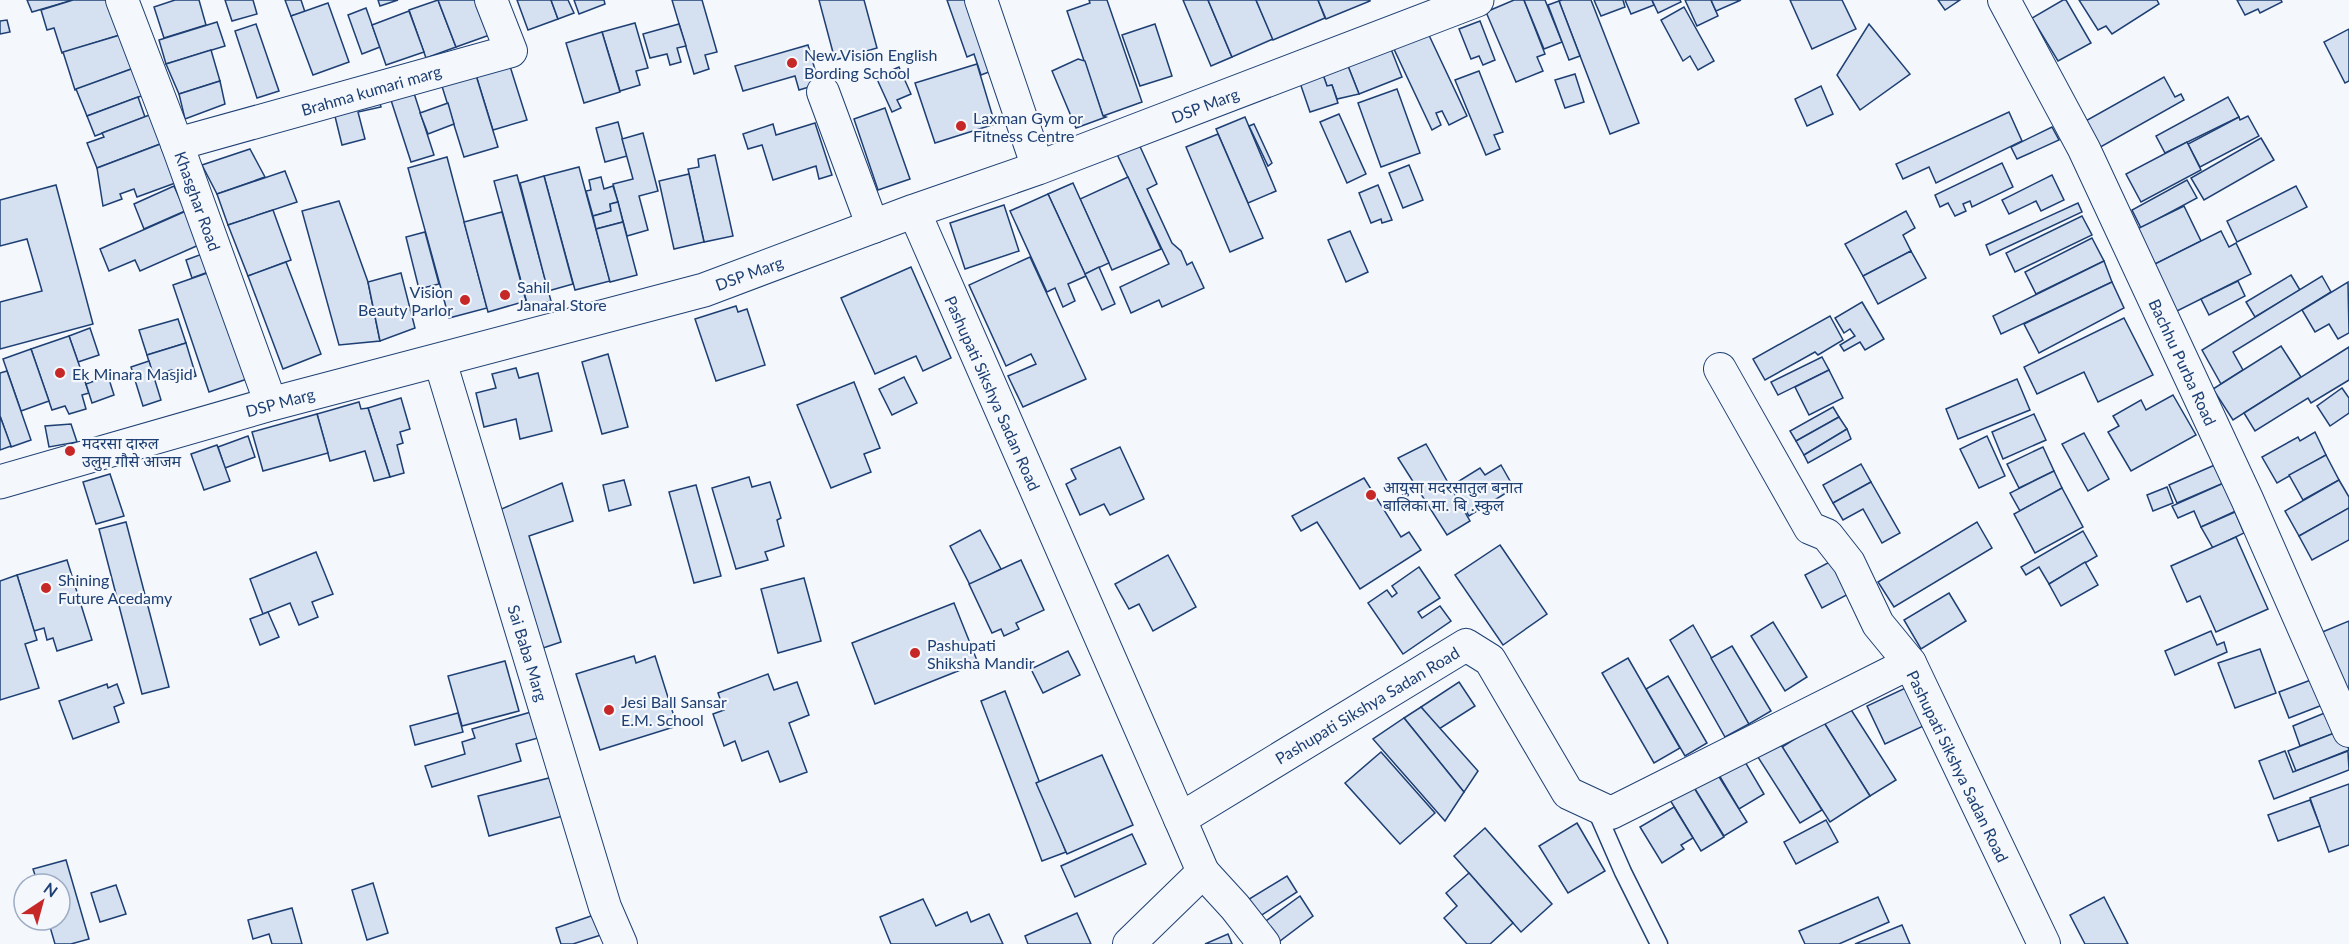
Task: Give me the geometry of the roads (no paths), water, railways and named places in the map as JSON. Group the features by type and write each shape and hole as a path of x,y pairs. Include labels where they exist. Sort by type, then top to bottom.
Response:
{"street":[{"name":"Khasghar Road","path":"122,0 271,404"},
{"name":"Brahma kumari marg","path":"177,144 511,51 491,0"},
{"path":"981,0 1038,168"},
{"name":"DSP Marg","path":"0,482 271,404 704,290 914,211 1038,168 1477,0"},
{"name":"Bachhu Purba Road","path":"2004,0 2084,149 2247,499 2349,731"},
{"path":"823,92 873,227"},
{"name":"Pashupati Sikshya Sadan Road","path":"914,211 1180,819 1466,645 1490,660 1568,793 1611,813 1910,663 2044,944"},
{"name":"Sai Baba Marg","path":"440,361 605,907 621,944"},
{"path":"1720,369 1810,528 1827,535 1849,563 1878,624 1910,663"},
{"path":"1180,819 1203,873 1264,944"},
{"path":"1129,944 1203,873"}],"lane":[{"path":"1594,805 1623,872 1659,944"}],"place":[{"name":"New Vision English Bording School","path":"792,63"},
{"name":"Laxman Gym or Fitness Centre","path":"961,126"},
{"name":"Sahil Janaral Store","path":"505,295"},
{"name":"Vision Beauty Parlor","path":"465,300"},
{"name":"Ek Minara Masjid","path":"60,373"},
{"name":"मदरसा दारुल उलुम गाैसे आजम","path":"70,451"},
{"name":"आयुसा मदरसातुल बनात बालिका मा. बि .स्कुल","path":"1371,495"},
{"name":"Shining Future Acedamy","path":"46,588"},
{"name":"Pashupati Shiksha Mandir","path":"915,653"},
{"name":"Jesi Ball Sansar E.M. School","path":"609,710"}]}
